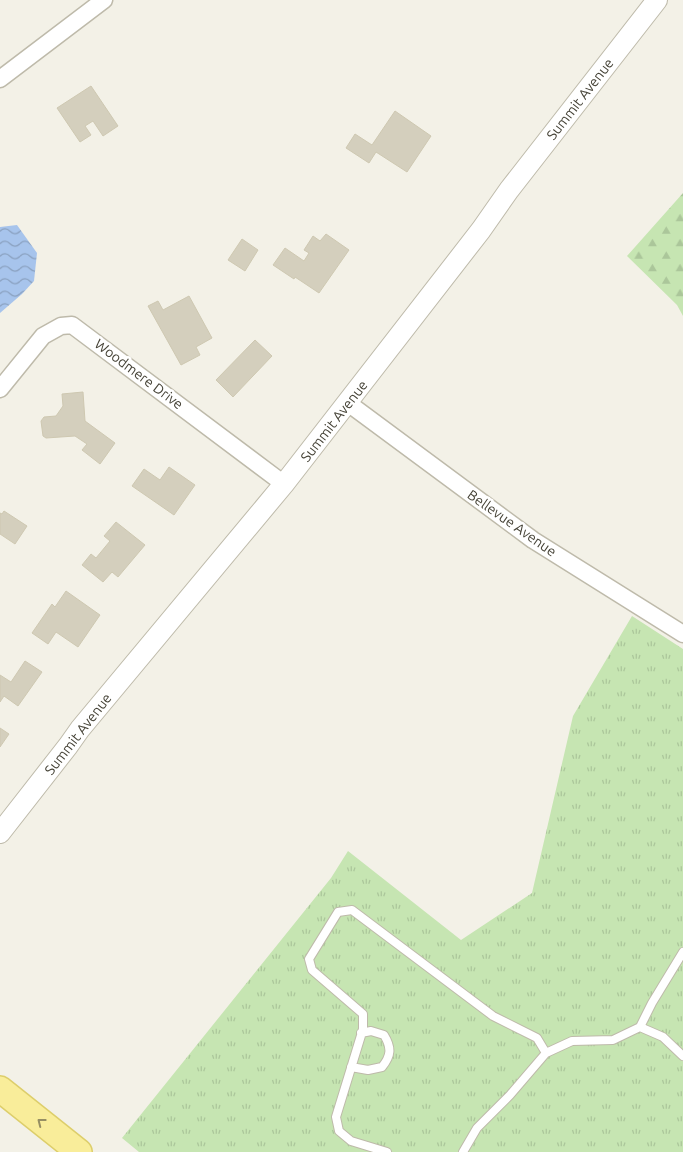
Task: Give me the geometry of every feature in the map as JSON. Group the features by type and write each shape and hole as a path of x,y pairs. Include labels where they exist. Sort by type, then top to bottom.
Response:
{"main road":[{"path":"0,1089 79,1152"}],"street":[{"path":"0,79 104,0"},
{"name":"Summit Avenue","path":"0,833 80,729 284,484 348,403 481,230 509,190 657,0"},
{"name":"Woodmere Drive","path":"0,389 43,336 61,326 72,325 284,484"},
{"name":"Bellevue Avenue","path":"348,403 533,540 683,634"}],"lane":[{"path":"387,1152 351,1141 339,1131 336,1117 361,1033 363,1014 312,970 309,959 338,912 352,910 494,1016 537,1038 546,1052"},
{"path":"463,1152 477,1128 510,1095 546,1052 572,1041 613,1040 640,1027 652,1003 683,952"},
{"path":"640,1027 662,1038 683,1056"},
{"path":"351,1067 368,1070 382,1068 390,1058 390,1044 384,1035 371,1031 361,1033"}],"green space":[{"path":"683,193 683,316 677,305 627,256"},
{"path":"632,616 683,649 683,1152 139,1152 122,1138 331,878 348,851 461,940 532,893 573,716"}],"water":[{"path":"17,225 37,253 34,281 0,313 0,227"}],"building":[{"path":"91,86 118,126 103,136 93,121 85,126 91,135 80,142 57,108"},
{"path":"395,111 431,136 407,172 376,152 369,163 346,148 355,134 372,145"},
{"path":"326,234 349,250 319,293 273,265 285,248 304,261 309,253 304,250 313,236 320,241"},
{"path":"242,239 258,250 245,271 228,260"},
{"path":"189,296 212,338 196,347 200,355 181,365 148,306 158,301 163,310"},
{"path":"255,340 272,356 233,397 216,380"},
{"path":"83,392 85,421 115,443 100,464 82,450 87,444 75,436 46,438 43,436 41,421 44,417 56,416 63,406 62,394"},
{"path":"169,467 195,485 174,515 132,486 144,469 160,480"},
{"path":"4,511 27,526 15,544 0,534 0,513 2,514"},
{"path":"116,522 145,545 118,577 112,572 103,582 82,565 91,554 96,558 110,541 104,536"},
{"path":"66,591 100,615 78,647 56,632 48,644 32,633 52,604 55,607"},
{"path":"25,661 42,672 18,706 4,696 0,702 0,675 11,682"},
{"path":"0,728 9,734 0,747"}]}
